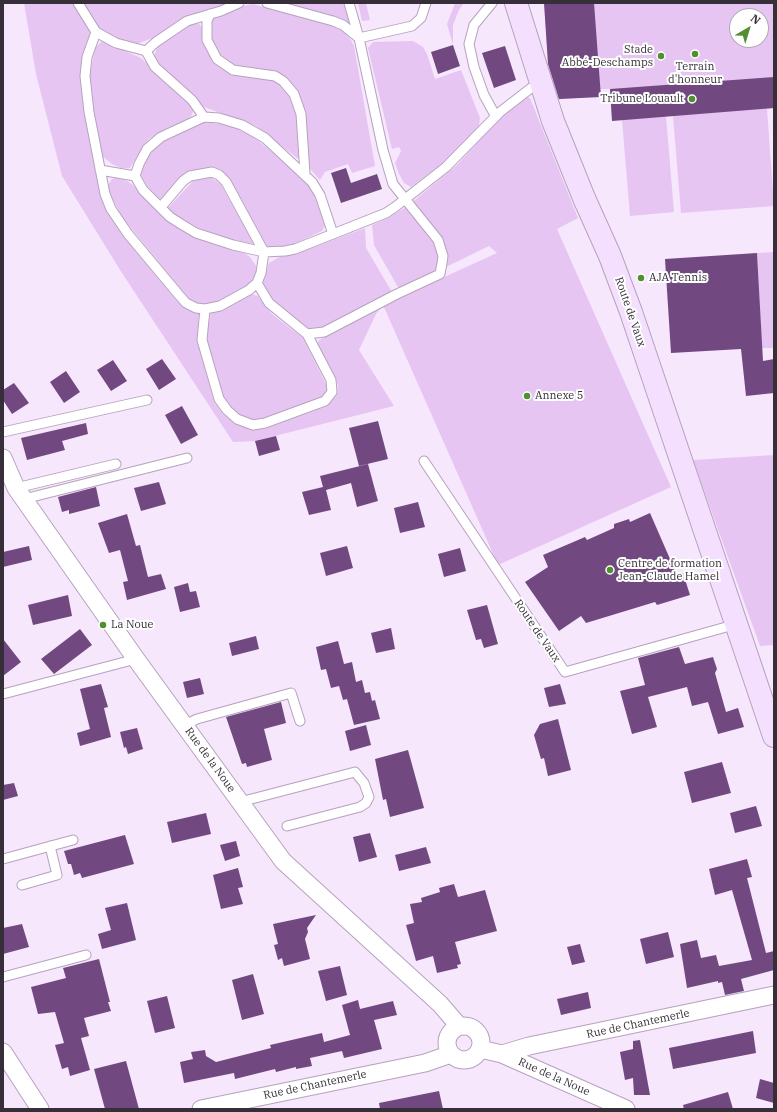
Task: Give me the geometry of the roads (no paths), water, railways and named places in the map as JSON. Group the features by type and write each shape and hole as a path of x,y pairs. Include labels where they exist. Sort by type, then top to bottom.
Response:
{"street":[{"name":"Route de Vaux","path":"516,3 542,86 570,165 610,256 631,312 774,736"},
{"name":"Rue de la Noue","path":"3,458 20,494 136,659 283,861 440,1004 459,1026"},
{"name":"Rue de Chantemerle","path":"502,1054 529,1046 774,995"},
{"path":"459,1026 466,1026 476,1030 481,1043 480,1049 473,1058 466,1060 455,1058 451,1054 447,1041 450,1033 459,1026"},
{"name":"Rue de la Noue","path":"480,1049 502,1054 626,1109"},
{"path":"3,1052 40,1109"},
{"name":"Rue de Chantemerle","path":"210,1108 424,1063 451,1054"}],"lane":[{"path":"78,3 89,23 96,32 116,43 146,52 155,67 192,100 204,117"},
{"path":"146,52 156,42 187,21 221,11 239,3"},
{"path":"267,3 333,21 343,25 359,38"},
{"path":"307,334 324,332 397,294 440,274 443,256 438,240 404,200 393,184 388,170 359,38 349,3"},
{"path":"359,38 412,26 420,18 426,3"},
{"path":"492,3 474,25 469,44 474,67 484,94 495,115"},
{"path":"210,14 207,21 208,40 217,59 233,70 275,76 283,81 294,94 301,114 305,174"},
{"path":"96,32 87,57 85,76 89,112 104,194 111,209 128,234 186,303 196,308 204,309 220,306 249,290 257,283 261,273 264,252 226,182 219,175 212,172 190,176 176,189 161,207"},
{"path":"100,170 135,176 144,190 170,217 196,232 234,245 264,252 285,252 386,213 446,167 495,115 531,88 542,86"},
{"path":"135,176 142,157 153,143 170,132 204,117 230,120 254,130 305,174 320,195 333,234"},
{"path":"204,309 202,340 214,386 219,399 227,410 245,423 253,425 265,423 325,401 332,392 331,380 307,334 268,303 257,283"},
{"path":"3,432 147,400"},
{"path":"20,494 187,458"},
{"name":"Route de Vaux","path":"424,461 565,672 737,624"},
{"path":"20,494 116,464"},
{"path":"3,694 136,659"},
{"path":"185,725 197,719 291,693 300,721"},
{"path":"240,802 355,772 364,783 369,797 366,803 360,807 287,826"},
{"path":"3,859 73,840"},
{"path":"22,885 57,875 50,846"},
{"path":"3,977 86,955"}],"place":[{"name":"Terrain d'honneur","path":"695,54"},
{"name":"Stade Abbé-Deschamps","path":"661,56"},
{"name":"Tribune Louault","path":"692,99"},
{"name":"AJA Tennis","path":"641,278"},
{"name":"Annexe 5","path":"527,396"},
{"name":"Centre de formation Jean-Claude Hamel","path":"610,570"},
{"name":"La Noue","path":"103,625"}]}
